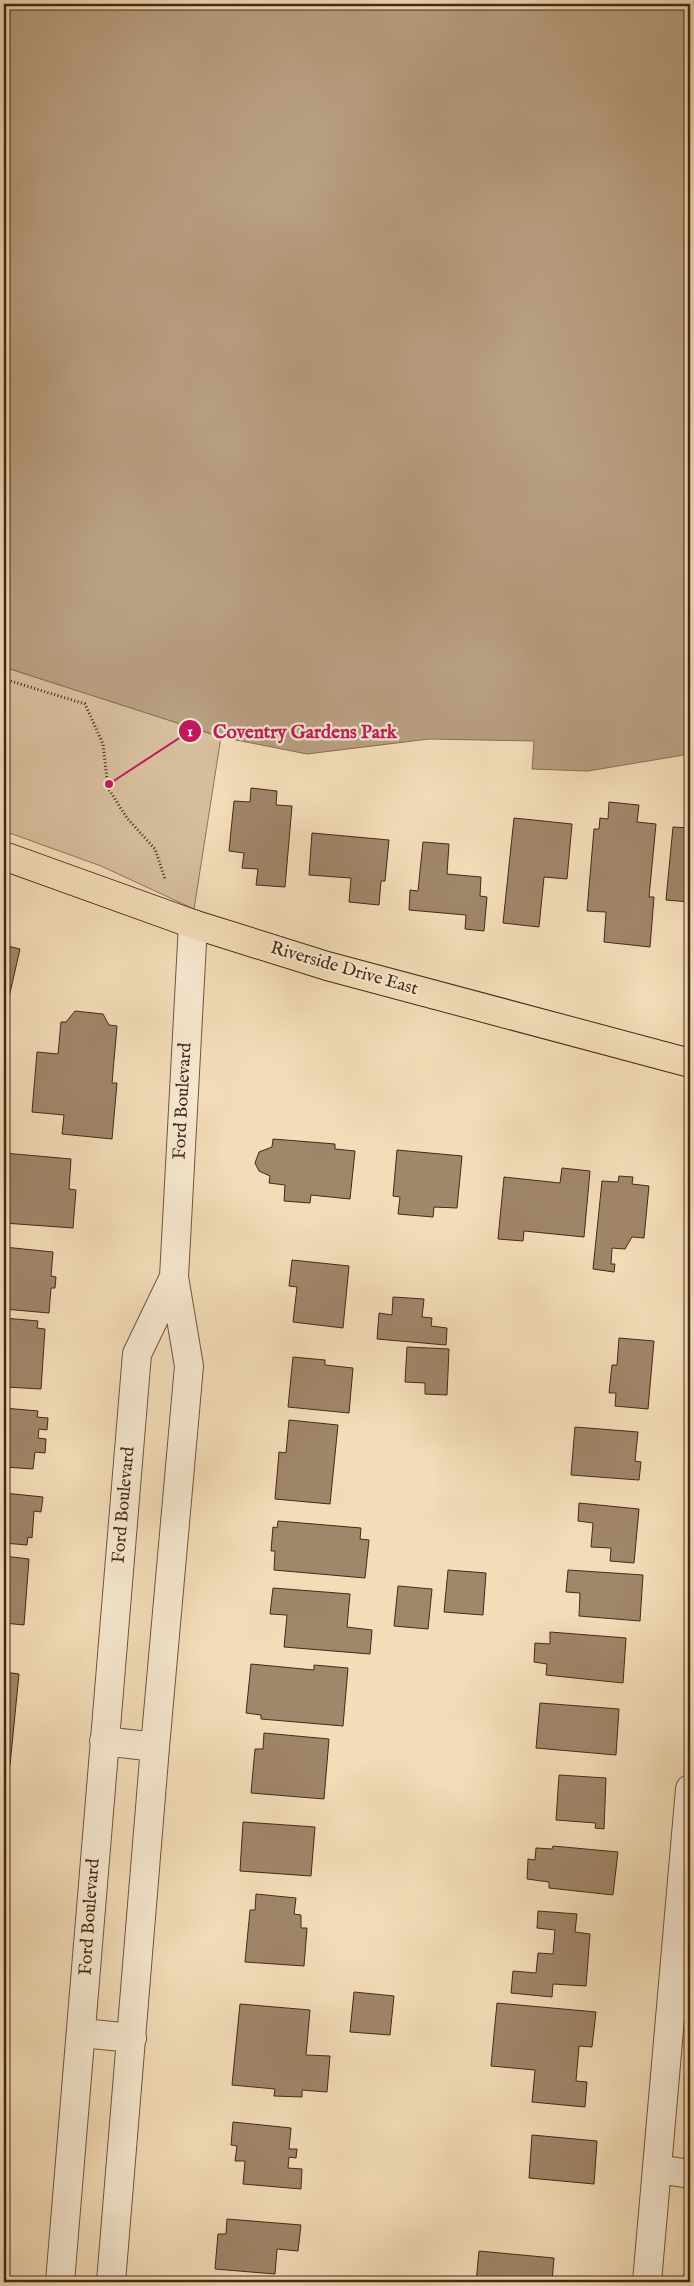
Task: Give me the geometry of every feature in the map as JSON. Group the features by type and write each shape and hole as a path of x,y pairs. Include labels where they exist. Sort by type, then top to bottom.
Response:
{"main road":[{"name":"Riverside Drive East","path":"4,856 194,924 327,966 690,1063"}],"street":[{"name":"Ford Boulevard","path":"111,2282 189,1366 174,1276 194,924"},
{"name":"Ford Boulevard","path":"60,2282 137,1354 174,1276"},
{"path":"104,1741 155,1748"},
{"path":"647,2282 685,1903 690,1789"},
{"path":"82,2033 132,2038"},
{"path":"658,2169 690,2174"}],"path":[{"path":"4,679 85,704 103,744 108,788 127,818 155,849 166,882"}],"shaded area":[{"path":"4,4 690,4 690,754 588,771 532,769 534,741 429,739 307,754 221,737 4,667"},
{"path":"4,667 221,737 194,909 101,866 4,831"}],"building":[{"path":"251,788 277,791 276,805 292,806 285,887 256,885 258,869 242,868 244,853 229,851 234,801 250,802"},
{"path":"609,802 639,805 637,822 656,824 649,897 654,897 650,947 604,942 606,912 587,911 594,829 599,829 600,818 608,819"},
{"path":"514,818 572,824 567,879 544,877 539,927 503,923"},
{"path":"673,827 690,828 690,902 666,900"},
{"path":"312,833 389,840 385,881 381,881 379,905 349,902 351,878 309,875"},
{"path":"423,842 449,844 447,874 481,877 480,896 487,897 484,931 465,929 466,915 409,910 410,890 418,891"},
{"path":"4,942 9,943 8,946 20,949 4,1019"},
{"path":"75,1011 103,1014 109,1025 117,1026 112,1083 117,1083 112,1139 62,1134 64,1115 32,1112 37,1052 58,1054 61,1022 66,1022"},
{"path":"273,1139 335,1144 335,1149 355,1151 350,1199 311,1195 310,1203 284,1201 285,1185 269,1183 270,1176 259,1171 255,1163 259,1152 272,1147"},
{"path":"397,1150 462,1156 457,1208 434,1207 433,1217 398,1214 400,1197 393,1196"},
{"path":"4,1153 71,1159 69,1189 76,1190 73,1228 4,1223"},
{"path":"562,1168 590,1171 584,1237 524,1231 523,1241 498,1239 504,1177 560,1183"},
{"path":"619,1176 633,1177 632,1184 649,1186 644,1238 632,1237 625,1249 612,1248 611,1264 615,1264 614,1272 593,1269 602,1181 618,1182"},
{"path":"4,1247 53,1252 51,1276 56,1277 55,1288 51,1288 49,1313 4,1309"},
{"path":"292,1260 349,1266 343,1328 293,1322 297,1287 289,1286"},
{"path":"393,1297 424,1299 422,1317 432,1318 431,1326 447,1328 446,1345 377,1339 379,1313 392,1315"},
{"path":"4,1318 38,1321 37,1328 45,1329 41,1389 6,1387 7,1365 4,1365"},
{"path":"619,1338 654,1341 648,1409 615,1406 616,1393 609,1393 612,1365 617,1365"},
{"path":"407,1347 449,1349 447,1395 425,1394 425,1383 405,1382"},
{"path":"293,1357 325,1360 325,1365 353,1368 349,1413 288,1407"},
{"path":"4,1408 38,1411 37,1417 48,1418 47,1430 39,1429 38,1438 46,1439 45,1453 35,1452 33,1469 4,1467"},
{"path":"289,1420 338,1425 330,1504 275,1499 279,1452 286,1453"},
{"path":"575,1427 638,1432 635,1461 641,1462 639,1480 571,1475"},
{"path":"4,1493 43,1497 41,1512 34,1511 32,1538 28,1537 27,1545 4,1543"},
{"path":"579,1503 639,1509 634,1563 610,1561 611,1548 591,1547 593,1523 578,1521"},
{"path":"278,1521 361,1528 360,1539 369,1540 365,1578 274,1570 275,1551 271,1551 273,1527 277,1528"},
{"path":"4,1556 29,1559 24,1625 4,1623"},
{"path":"448,1570 486,1573 483,1615 444,1612"},
{"path":"568,1570 643,1575 640,1621 579,1616 580,1593 566,1592"},
{"path":"398,1586 432,1589 428,1629 394,1626"},
{"path":"273,1588 350,1594 347,1627 372,1630 370,1654 284,1647 287,1615 270,1614"},
{"path":"550,1632 626,1638 623,1683 546,1675 547,1664 534,1662 535,1643 550,1644"},
{"path":"251,1664 314,1670 314,1665 348,1668 343,1726 261,1719 261,1715 246,1713"},
{"path":"4,1672 19,1674 10,1765 4,1765"},
{"path":"540,1703 619,1709 616,1755 536,1748"},
{"path":"264,1733 329,1739 324,1799 251,1793 255,1749 263,1749"},
{"path":"559,1775 606,1778 604,1829 595,1828 596,1823 556,1820"},
{"path":"243,1822 315,1827 311,1876 240,1871"},
{"path":"553,1846 618,1852 613,1895 549,1888 549,1882 527,1879 528,1859 535,1860 536,1848 552,1849"},
{"path":"256,1894 296,1898 294,1914 301,1915 301,1928 307,1928 304,1966 245,1962 250,1910 255,1910"},
{"path":"538,1911 577,1914 575,1932 590,1934 586,1986 553,1984 552,1997 511,1993 513,1971 536,1973 538,1953 553,1954 555,1930 537,1928"},
{"path":"354,1992 394,1996 390,2035 350,2032"},
{"path":"497,2003 596,2012 592,2047 579,2046 576,2081 587,2082 585,2107 532,2102 535,2070 491,2066"},
{"path":"240,2004 310,2010 306,2055 330,2056 327,2092 302,2090 302,2097 274,2096 275,2089 232,2085"},
{"path":"233,2122 291,2128 289,2149 297,2149 296,2158 289,2157 288,2168 302,2169 301,2189 243,2184 245,2161 235,2161 237,2146 231,2145"},
{"path":"532,2135 597,2141 594,2184 529,2178"},
{"path":"227,2219 301,2225 298,2251 277,2249 275,2274 215,2269 218,2234 226,2234"},
{"path":"479,2251 554,2258 552,2282 476,2282"}],"place":[{"name":"Coventry Gardens Park","path":"109,784"}]}
